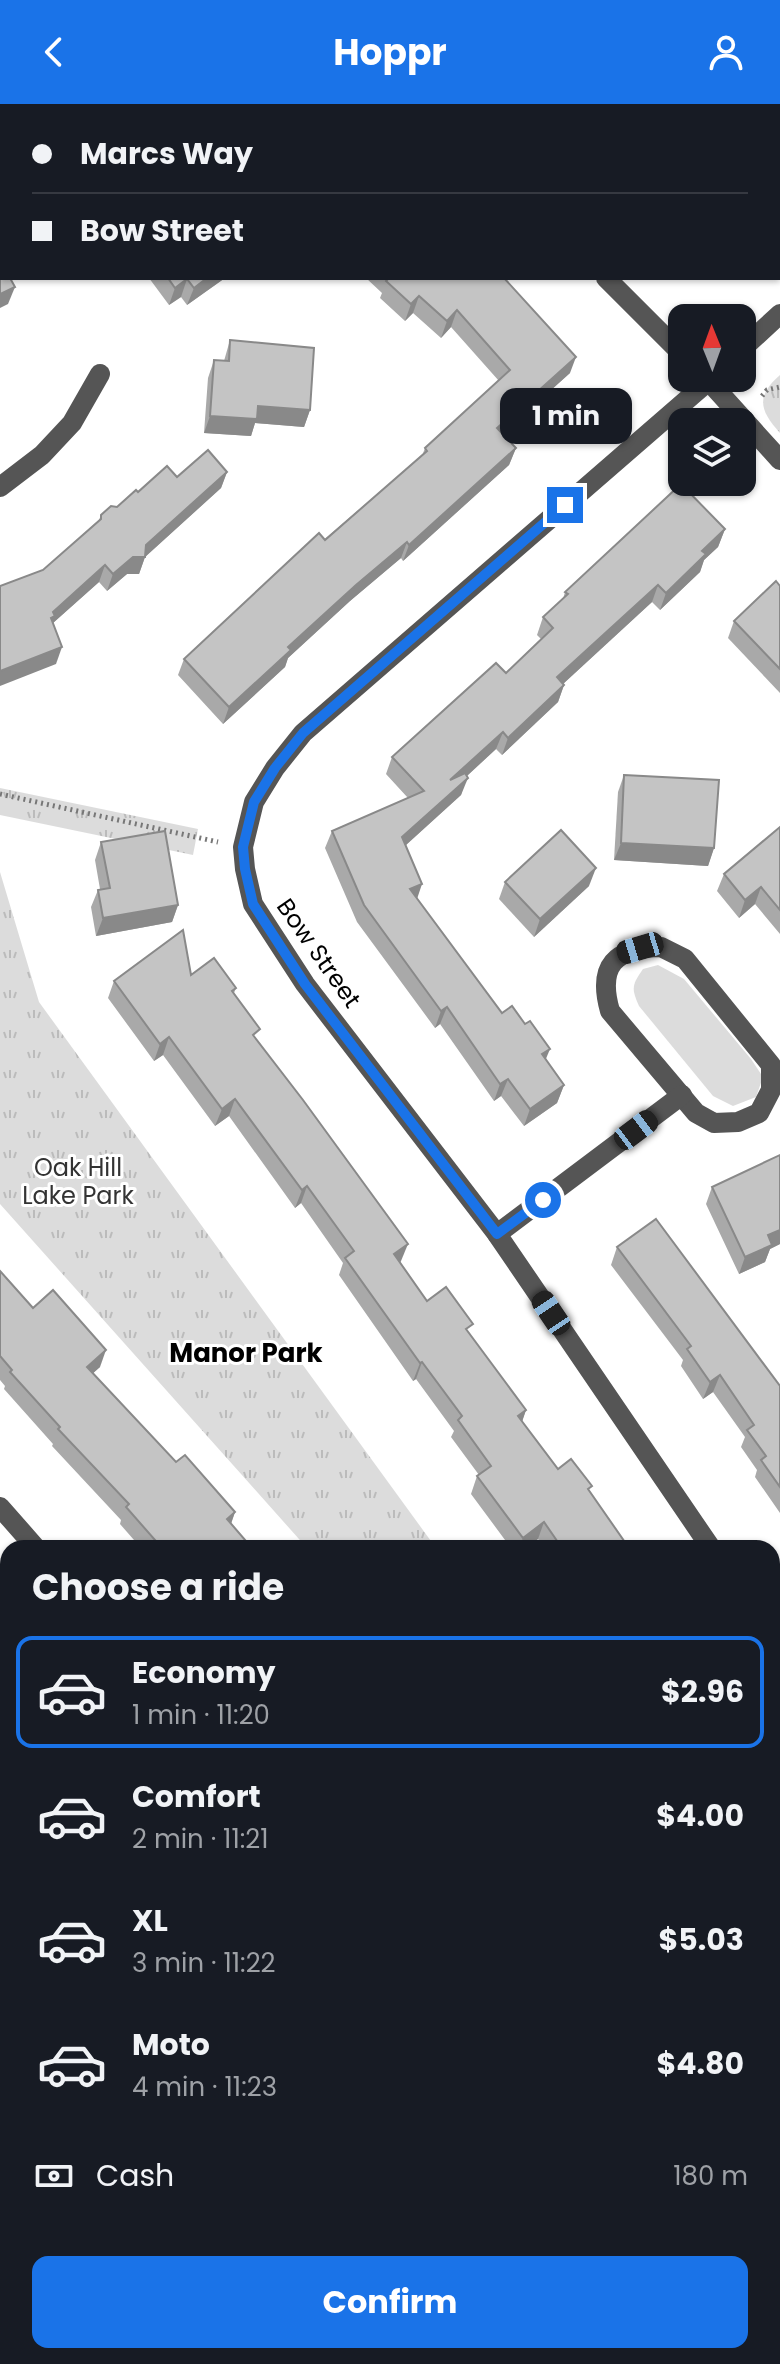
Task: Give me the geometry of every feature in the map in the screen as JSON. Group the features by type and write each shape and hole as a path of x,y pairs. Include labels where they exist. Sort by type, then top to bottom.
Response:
{"street":[{"path":"608,280 668,340"},
{"path":"756,336 780,314"},
{"path":"0,487 42,455 72,423 100,374"},
{"name":"Bow Street","path":"694,392 303,733 275,768 254,802 243,847 253,904 274,939 305,984 497,1234 706,1540"},
{"path":"720,392 780,460"},
{"path":"661,947 685,959 771,1065 771,1090 759,1113 738,1122 714,1123 696,1113 682,1095 610,1011 604,992 608,969 621,954 640,948 661,947"},
{"path":"497,1234 682,1095"},
{"path":"0,1507 29,1540"}],"path":[{"path":"0,794 243,847"}],"green space":[{"path":"780,375 780,433 764,410 763,403 767,390"},
{"path":"0,788 198,829 193,855 0,815"},
{"name":"Oak Hill Lake Park","path":"0,872 39,1002 430,1540 300,1540 0,1204"},
{"path":"658,965 684,979 751,1059 763,1077 756,1097 733,1106 713,1096 639,1006 634,991 637,979 643,969"}],"building":[{"path":"0,280 11,280 15,287 0,294"},
{"path":"169,280 186,280 175,288"},
{"path":"188,280 204,280 194,288"},
{"path":"506,280 576,357 497,428 516,448 409,545 407,542 356,585 229,707 184,659 319,533 325,540 427,451 425,448 510,370 457,310 447,321 419,296 411,304 386,281"},
{"path":"230,340 314,348 310,410 258,406 257,419 210,416 214,360 229,361"},
{"path":"208,450 227,472 146,545 145,557 133,557 113,574 105,565 53,612 55,616 51,618 62,647 0,671 0,586 43,570 101,519 101,515 111,506 117,507 136,490 138,492 167,466 177,477"},
{"path":"668,496 693,496 725,529 702,551 706,554 666,593 658,585 557,677 564,685 508,738 503,732 450,780 465,773 468,778 402,837 422,884 410,889 502,1013 512,1006 525,1024 530,1021 550,1049 542,1054 564,1085 530,1109 508,1079 500,1084 447,1007 441,1011 364,905 332,831 424,791 392,757 496,663 506,673 553,628 543,617 568,594 565,592"},
{"path":"776,581 780,586 780,669 734,621"},
{"path":"624,775 719,780 714,848 621,843"},
{"path":"780,827 780,910 761,887 745,900 724,874"},
{"path":"561,830 596,868 540,919 505,882"},
{"path":"165,831 178,905 103,918 98,890 110,888 101,842"},
{"path":"183,930 191,975 214,958 236,988 232,991 260,1029 253,1035 408,1244 394,1254 427,1301 446,1287 473,1324 466,1329 526,1410 518,1416 558,1469 571,1459 592,1486 588,1489 623,1540 556,1540 544,1522 523,1538 477,1476 491,1466 458,1420 462,1416 345,1258 354,1251 307,1186 302,1190 235,1099 222,1109 169,1037 160,1044 114,981"},
{"path":"780,1155 780,1230 768,1235 772,1245 745,1257 712,1187"},
{"path":"656,1219 780,1386 780,1487 761,1460 766,1456 747,1430 754,1425 720,1375 710,1382 687,1349 691,1346 617,1247"},
{"path":"0,1271 33,1308 53,1290 106,1350 87,1367 176,1462 185,1455 235,1512 227,1519 245,1540 155,1540 126,1507 129,1504 58,1429 60,1427 10,1372 12,1370 0,1356"}],"district":[{"name":"Manor Park","path":"246,1353"}],"route":[{"path":"543,1200 497,1234 305,984 274,939 253,904 243,847 254,802 275,768 303,733 565,505"}]}
